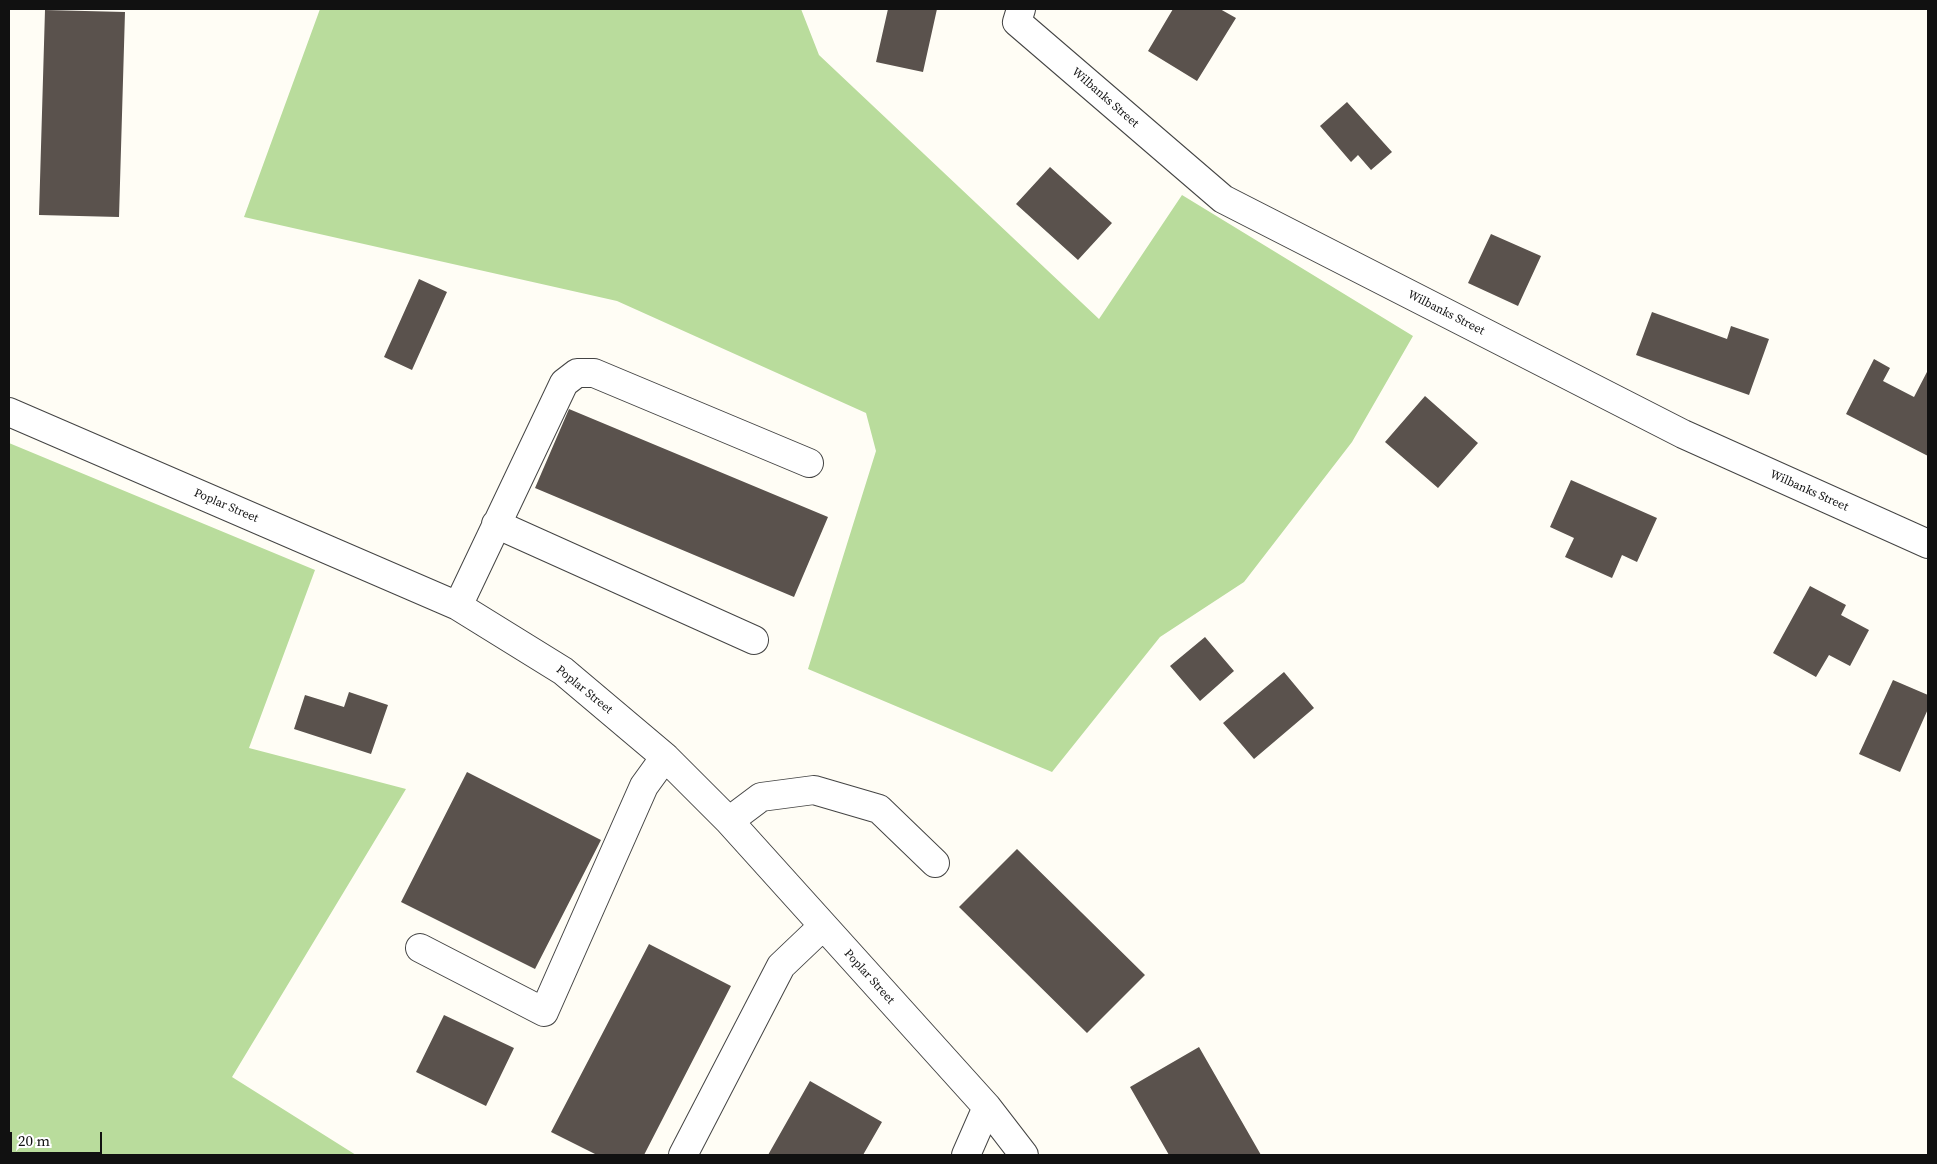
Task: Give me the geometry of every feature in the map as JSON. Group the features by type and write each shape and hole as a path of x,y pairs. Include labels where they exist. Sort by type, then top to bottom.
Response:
{"street":[{"name":"Wilbanks Street","path":"1021,9 1017,22 1223,199 1683,434 1928,544"},
{"path":"458,606 564,383 577,373 594,373 809,463"},
{"name":"Poplar Street","path":"9,412 458,606 563,672 664,757 729,821 986,1106 1024,1155"},
{"path":"496,524 754,640"},
{"path":"420,948 544,1012 644,786 664,757"},
{"path":"729,821 761,797 814,790 879,809 935,863"},
{"path":"683,1155 781,966 823,926"},
{"path":"966,1155 986,1106"}],"green space":[{"path":"320,9 801,9 819,55 1099,319 1182,195 1413,336 1352,442 1244,582 1160,637 1052,772 808,669 876,451 866,413 617,301 244,217"},
{"path":"9,443 315,570 249,748 406,789 232,1077 356,1155 9,1155"}],"building":[{"path":"888,9 937,9 923,72 876,62"},
{"path":"1173,9 1220,9 1236,18 1197,81 1148,51"},
{"path":"45,10 125,12 119,217 39,215"},
{"path":"1347,102 1392,152 1371,170 1358,155 1351,162 1320,126"},
{"path":"1050,167 1112,223 1078,260 1016,204"},
{"path":"1491,234 1541,256 1518,306 1468,283"},
{"path":"419,279 447,292 412,370 384,357"},
{"path":"1652,312 1727,339 1731,326 1769,339 1749,395 1636,355"},
{"path":"1874,359 1890,368 1883,381 1914,397 1928,370 1928,456 1846,414"},
{"path":"1425,396 1478,443 1438,488 1385,442"},
{"path":"569,409 828,517 794,597 535,488"},
{"path":"1571,480 1657,518 1637,562 1622,555 1612,578 1565,557 1574,538 1550,527"},
{"path":"1810,586 1846,605 1841,615 1869,630 1850,666 1829,655 1816,677 1773,653"},
{"path":"1205,637 1234,671 1200,701 1170,666"},
{"path":"1284,672 1314,708 1254,759 1223,723"},
{"path":"1893,680 1928,695 1928,709 1900,772 1859,754"},
{"path":"349,692 388,705 371,754 294,729 305,695 344,707"},
{"path":"467,772 601,840 535,969 401,902"},
{"path":"1017,849 1145,975 1087,1033 959,907"},
{"path":"649,944 731,986 644,1155 597,1155 551,1132"},
{"path":"444,1015 514,1048 486,1106 416,1072"},
{"path":"1199,1047 1261,1155 1169,1155 1130,1087"},
{"path":"810,1081 882,1122 863,1155 768,1155"}]}
